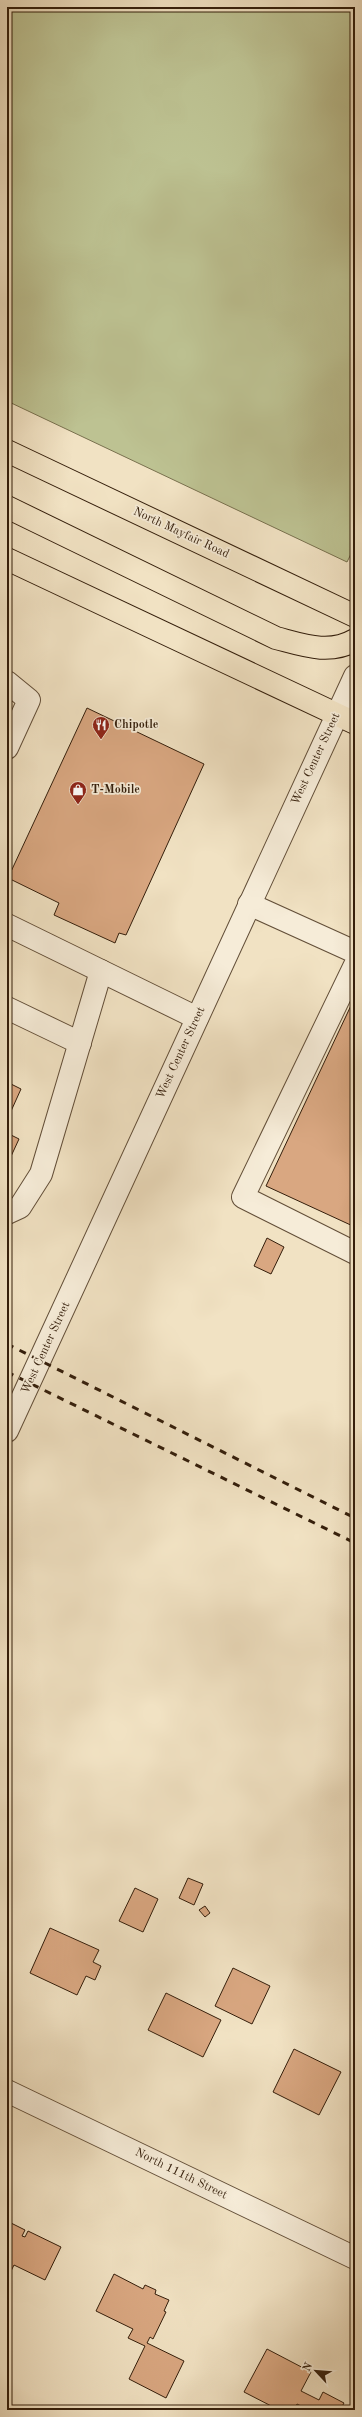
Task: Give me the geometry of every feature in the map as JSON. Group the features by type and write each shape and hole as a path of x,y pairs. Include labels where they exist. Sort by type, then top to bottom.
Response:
{"main road":[{"name":"North Mayfair Road","path":"7,451 355,616"},
{"path":"7,507 276,638 320,649 345,646 355,640"},
{"path":"7,559 349,716"}],"street":[{"name":"West Center Street","path":"7,1431 250,904 349,716 355,676"},
{"path":"7,682 28,700 7,748"},
{"path":"250,904 355,952"},
{"path":"7,925 197,1018"},
{"path":"355,965 243,1197 355,1254"},
{"path":"7,1213 20,1208 41,1174 101,971"},
{"path":"7,1008 80,1043"},
{"name":"North 111th Street","path":"7,2091 355,2258"}],"green space":[{"path":"7,7 355,7 355,546 347,562 7,401"}],"building":[{"path":"87,708 204,764 126,935 119,933 115,943 54,915 59,903 8,878"},
{"path":"355,997 355,1227 266,1186"},
{"path":"7,1082 21,1089 7,1120"},
{"path":"7,1133 19,1139 7,1165"},
{"path":"267,1238 284,1247 271,1274 254,1266"},
{"path":"188,1878 203,1884 194,1905 179,1898"},
{"path":"135,1888 158,1899 143,1932 119,1921"},
{"path":"205,1906 210,1913 205,1917 199,1910"},
{"path":"50,1928 99,1950 93,1962 101,1966 95,1980 86,1976 77,1995 30,1973"},
{"path":"233,1968 270,1986 252,2024 215,2006"},
{"path":"166,1993 221,2020 203,2057 148,2030"},
{"path":"294,2049 341,2072 319,2115 273,2092"},
{"path":"7,2221 25,2230 22,2236 25,2237 28,2231 61,2247 45,2280 14,2265 9,2275 7,2274"},
{"path":"114,2274 143,2289 145,2285 156,2290 155,2294 169,2300 164,2311 166,2312 153,2339 150,2337 147,2343 184,2361 166,2398 129,2379 145,2346 128,2338 133,2329 96,2311"},
{"path":"267,2349 311,2372 301,2391 319,2400 323,2392 344,2403 340,2410 309,2410 297,2404 294,2410 279,2410 244,2392"}],"railway":[{"path":"7,1344 355,1518"},
{"path":"7,1372 355,1543"}],"place":[{"name":"Chipotle","path":"101,740"},
{"name":"T-Mobile","path":"78,805"}]}
